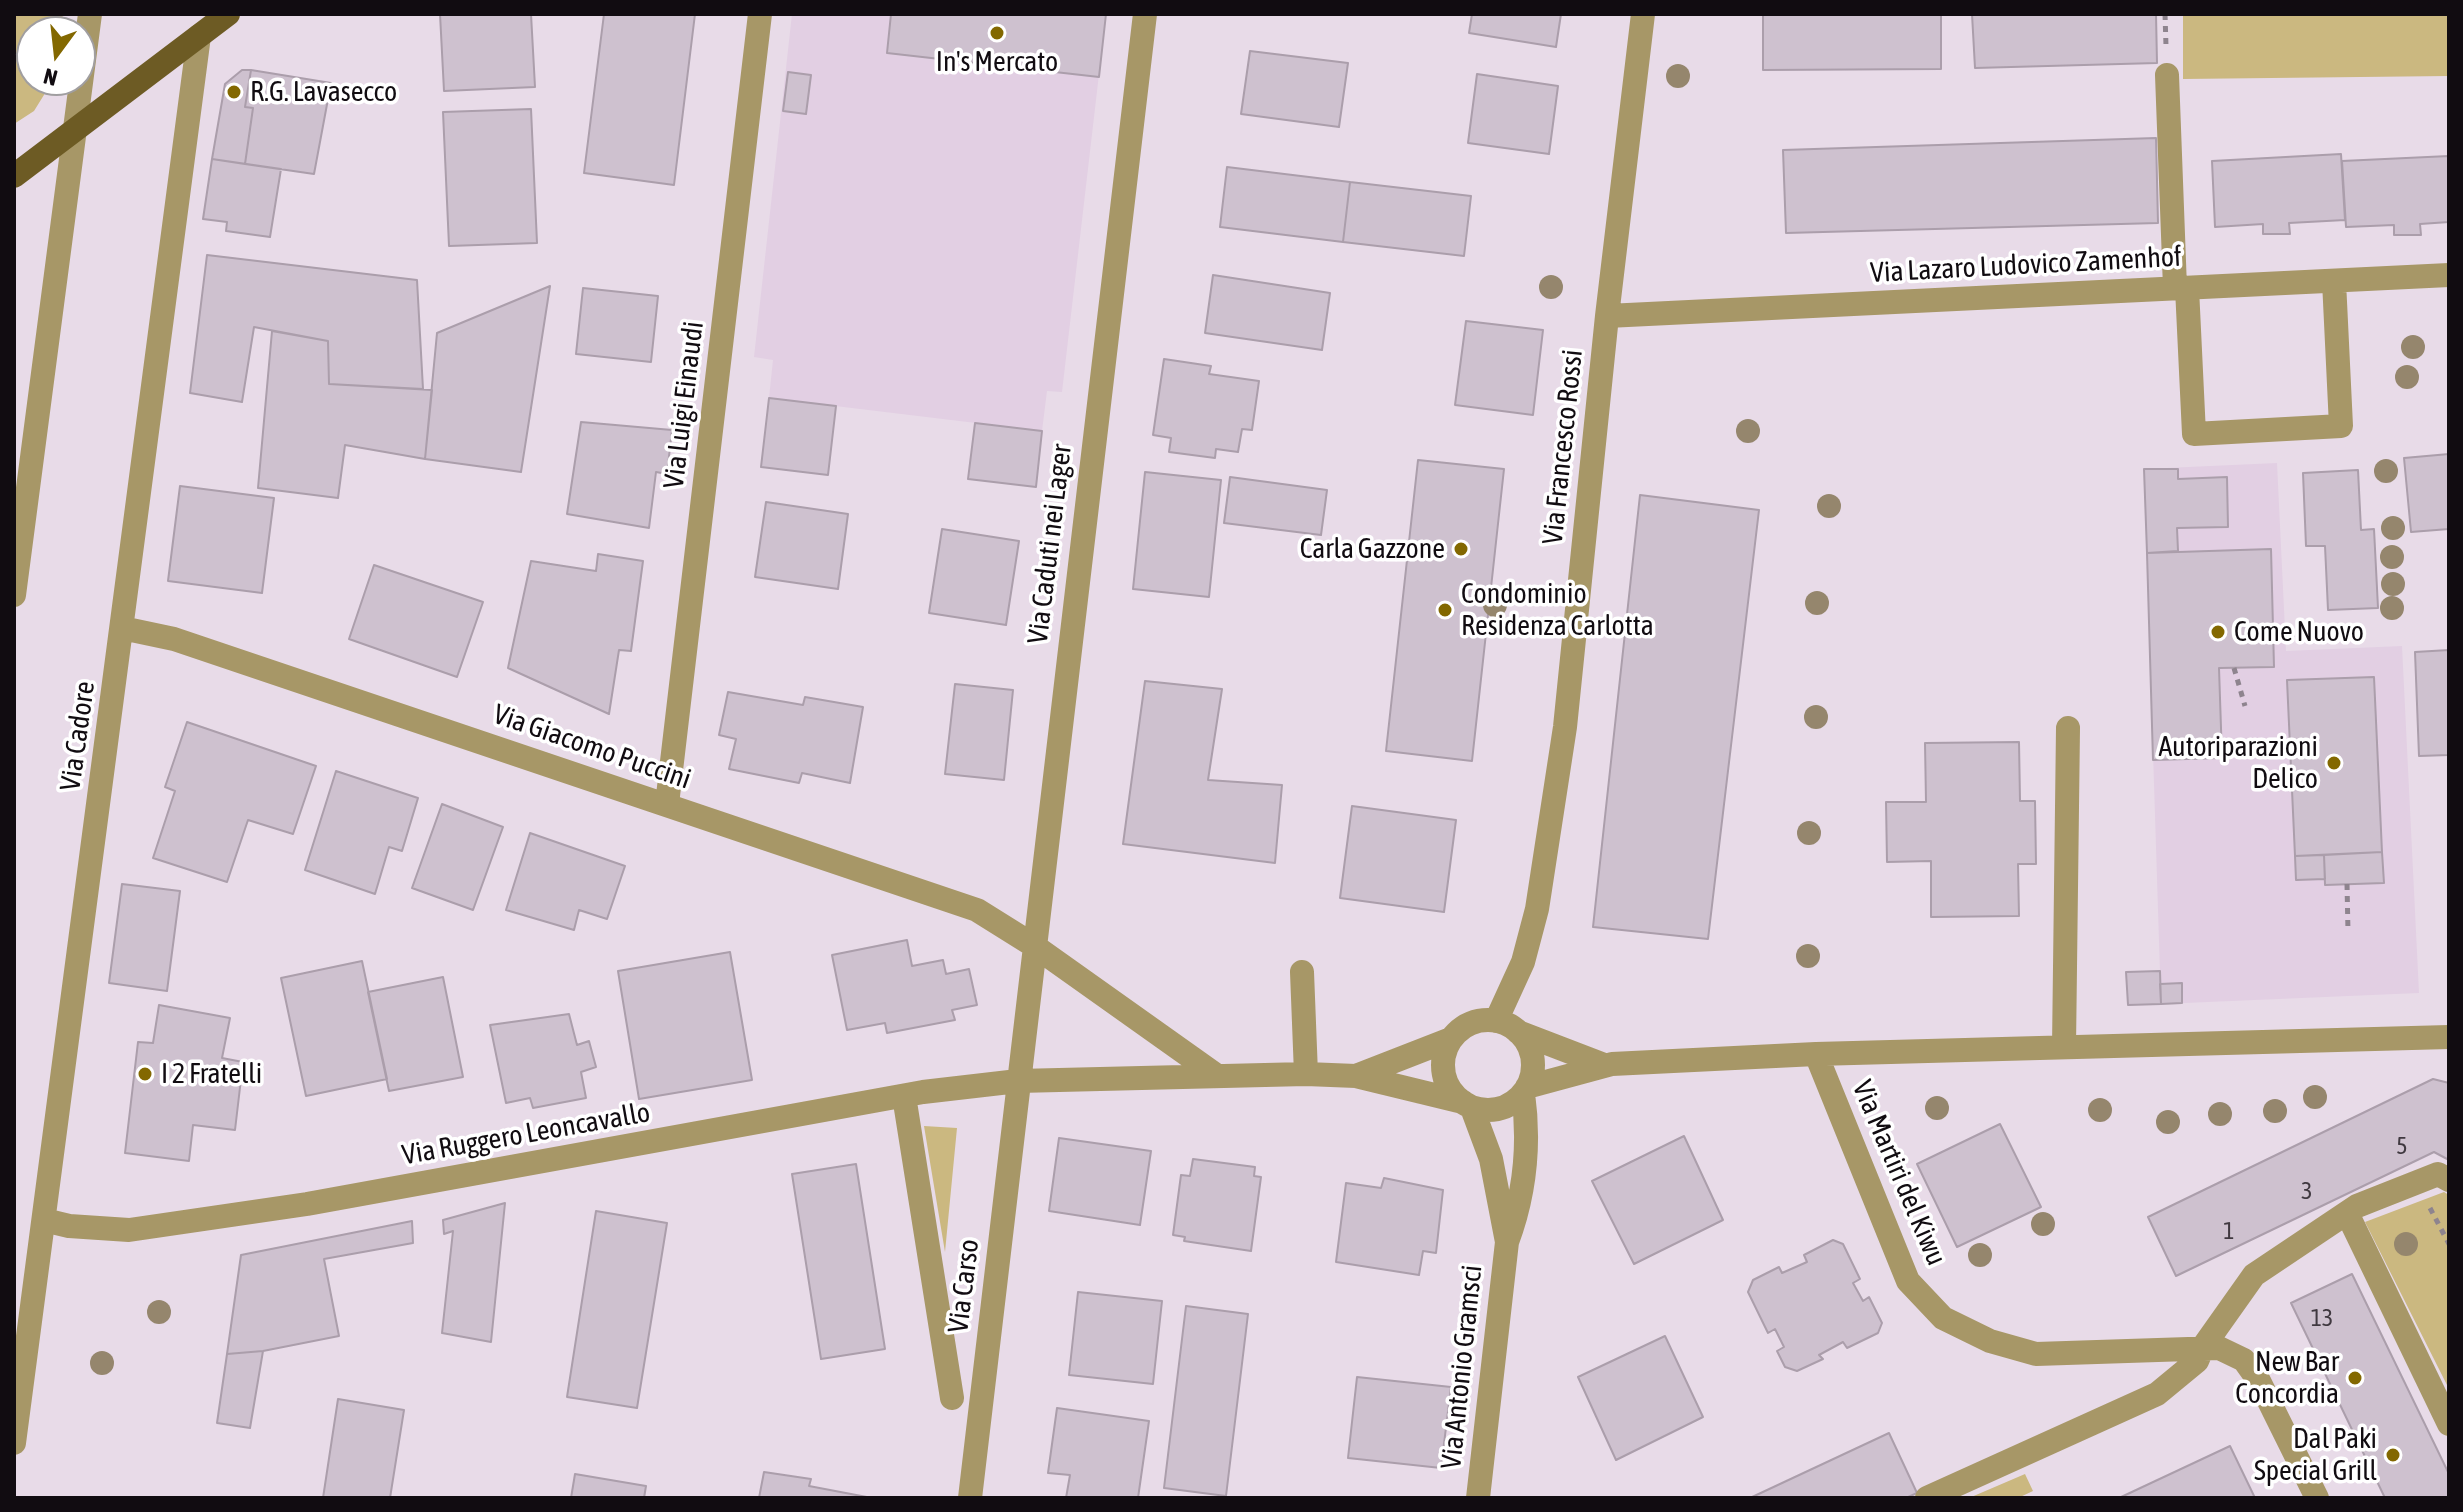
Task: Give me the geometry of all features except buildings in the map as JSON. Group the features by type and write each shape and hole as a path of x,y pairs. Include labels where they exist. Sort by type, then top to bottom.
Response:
{"main road":[{"path":"14,176 228,14"}],"street":[{"path":"14,595 90,14"},
{"name":"Via Luigi Einaudi","path":"667,804 760,14"},
{"name":"Via Caduti nei Lager","path":"1018,1081 1145,14"},
{"name":"Via Francesco Rossi","path":"1507,1026 1537,909 1561,758 1607,316 1643,14"},
{"name":"Via Cadore","path":"14,1443 199,36"},
{"path":"2167,75 2194,434 2341,426 2334,281"},
{"name":"Via Lazaro Ludovico Zamenhof","path":"1607,316 2449,275"},
{"name":"Via Giacomo Puccini","path":"122,628 174,639 977,910 1033,945 1216,1075"},
{"path":"2064,1047 2068,728"},
{"path":"1302,972 1306,1074"},
{"path":"1356,1076 1451,1039 1469,1024 1507,1026 1604,1065"},
{"path":"1507,1026 1532,1056 1525,1090"},
{"path":"1356,1076 1468,1105 1503,1107 1525,1090 1604,1065 1816,1054 2442,1034"},
{"path":"1451,1039 1445,1050 1444,1076 1450,1089 1468,1105"},
{"name":"Via Martiri del Kiwu","path":"1816,1054 1908,1281 1943,1318 1990,1341 2036,1354 2203,1347 2219,1348 2244,1360 2259,1381 2317,1498"},
{"name":"Via Ruggero Leoncavallo","path":"44,1220 69,1226 129,1230 307,1204 904,1096 1018,1081 1216,1075 1356,1076"},
{"name":"Via Carso","path":"970,1498 1018,1081"},
{"name":"Via Antonio Gramsci","path":"1478,1498 1507,1242 1521,1204 1527,1124 1525,1090"},
{"path":"904,1096 952,1398"},
{"name":"Via Antonio Gramsci","path":"1468,1105 1491,1159 1507,1242"},
{"path":"1927,1498 2157,1394 2197,1361 2203,1347 2254,1275 2347,1213 2438,1174 2449,1180"},
{"path":"2347,1213 2449,1424"}],"path":[{"path":"2234,668 2245,706"},
{"path":"2347,884 2348,932"}],"shaded area":[{"path":"14,14 63,14 16,16 16,96 43,96 34,111 14,124"},
{"path":"792,14 1106,14 1062,392 1047,391 1042,431 769,398 773,360 754,357"},
{"path":"2183,14 2449,14 2449,76 2183,79"},
{"path":"2277,463 2286,651 2402,646 2419,993 2161,1004 2144,469"},
{"path":"924,1126 957,1128 945,1252"},
{"path":"2444,1192 2449,1195 2449,1389 2365,1222"},
{"path":"2025,1474 2033,1491 2018,1498 1969,1498"}],"place":[{"name":"In's Mercato","path":"997,33"},
{"name":"R.G. Lavasecco","path":"234,92"},
{"name":"Carla Gazzone","path":"1461,549"},
{"name":"Condominio Residenza Carlotta","path":"1445,610"},
{"name":"Come Nuovo","path":"2218,632"},
{"name":"Autoriparazioni Delico","path":"2334,763"},
{"name":"I 2 Fratelli","path":"145,1074"},
{"name":"New Bar Concordia","path":"2355,1378"},
{"name":"Dal Paki Special Grill","path":"2393,1455"}]}
